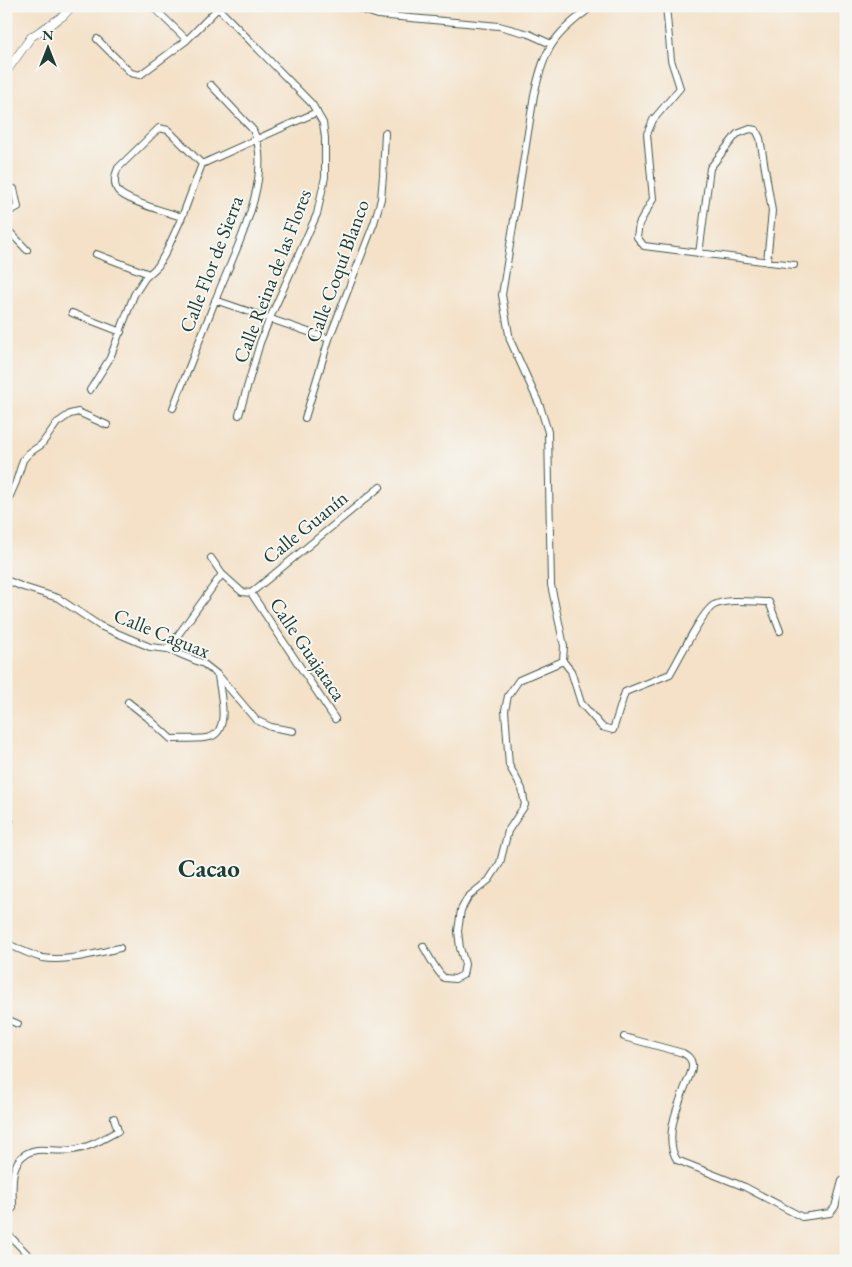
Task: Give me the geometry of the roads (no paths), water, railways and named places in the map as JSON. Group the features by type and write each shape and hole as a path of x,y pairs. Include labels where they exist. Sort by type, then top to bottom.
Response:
{"street":[{"path":"6,72 31,37 63,16 72,6"},
{"path":"152,6 187,40"},
{"path":"351,6 378,15 499,26 529,34 551,44"},
{"path":"593,6 567,25 551,44 541,66 534,95 502,295 510,340 540,406 548,432 551,585 564,646 563,661 572,671 581,703 602,727 613,730 625,692 670,674 689,641 713,606 724,602 769,602 780,631"},
{"path":"666,6 671,60 680,88 653,120 647,134 653,199 639,224 637,237 644,246 794,265"},
{"path":"97,39 131,73 140,76 187,40 219,7"},
{"name":"Calle Reina de las Flores","path":"219,7 312,104 323,123 325,138 326,177 317,214 260,343 238,415"},
{"path":"211,85 253,130 257,138"},
{"path":"90,390 110,358 134,295 158,266 166,252 182,217 202,164 317,112"},
{"path":"182,217 120,193 114,180 115,173 159,128 168,130 202,164"},
{"path":"699,254 710,168 737,134 750,129 756,130 760,138 772,211 767,262"},
{"name":"Calle Coquí Blanco","path":"304,418 329,339 374,223 381,200 384,133"},
{"name":"Calle Flor de Sierra","path":"173,408 251,212 259,170 257,138"},
{"path":"6,213 18,207 14,189"},
{"path":"6,228 27,250"},
{"path":"96,254 150,274"},
{"path":"215,300 329,339"},
{"path":"72,313 120,332"},
{"path":"6,505 23,460 29,453 41,445 57,423 70,414 78,412 108,425"},
{"name":"Calle Guanín","path":"251,593 380,487"},
{"name":"Calle Guajataca","path":"211,558 222,574 242,592 251,593 335,719"},
{"path":"168,649 222,574"},
{"name":"Calle Caguax","path":"6,580 58,598 100,626 150,647 168,649 204,664 218,675 256,720 271,727 293,731"},
{"path":"423,946 438,973 444,978 455,979 463,975 465,964 460,948 458,931 461,910 468,897 489,880 500,863 508,832 524,805 522,789 509,765 505,710 508,696 519,680 563,661"},
{"path":"128,702 171,739 211,737 219,732 223,721 218,675"},
{"path":"6,944 43,958 65,958 120,948"},
{"path":"6,1019 18,1024"},
{"path":"624,1037 683,1052 692,1061 692,1067 672,1130 671,1145 677,1160 745,1187 802,1217 830,1213 835,1207 842,1181 846,1181"},
{"path":"6,1215 14,1208 12,1174 20,1158 36,1150 72,1150 89,1147 118,1130 114,1118"},
{"path":"6,1232 34,1261"}],"district":[{"name":"Cacao","path":"209,868"}]}
